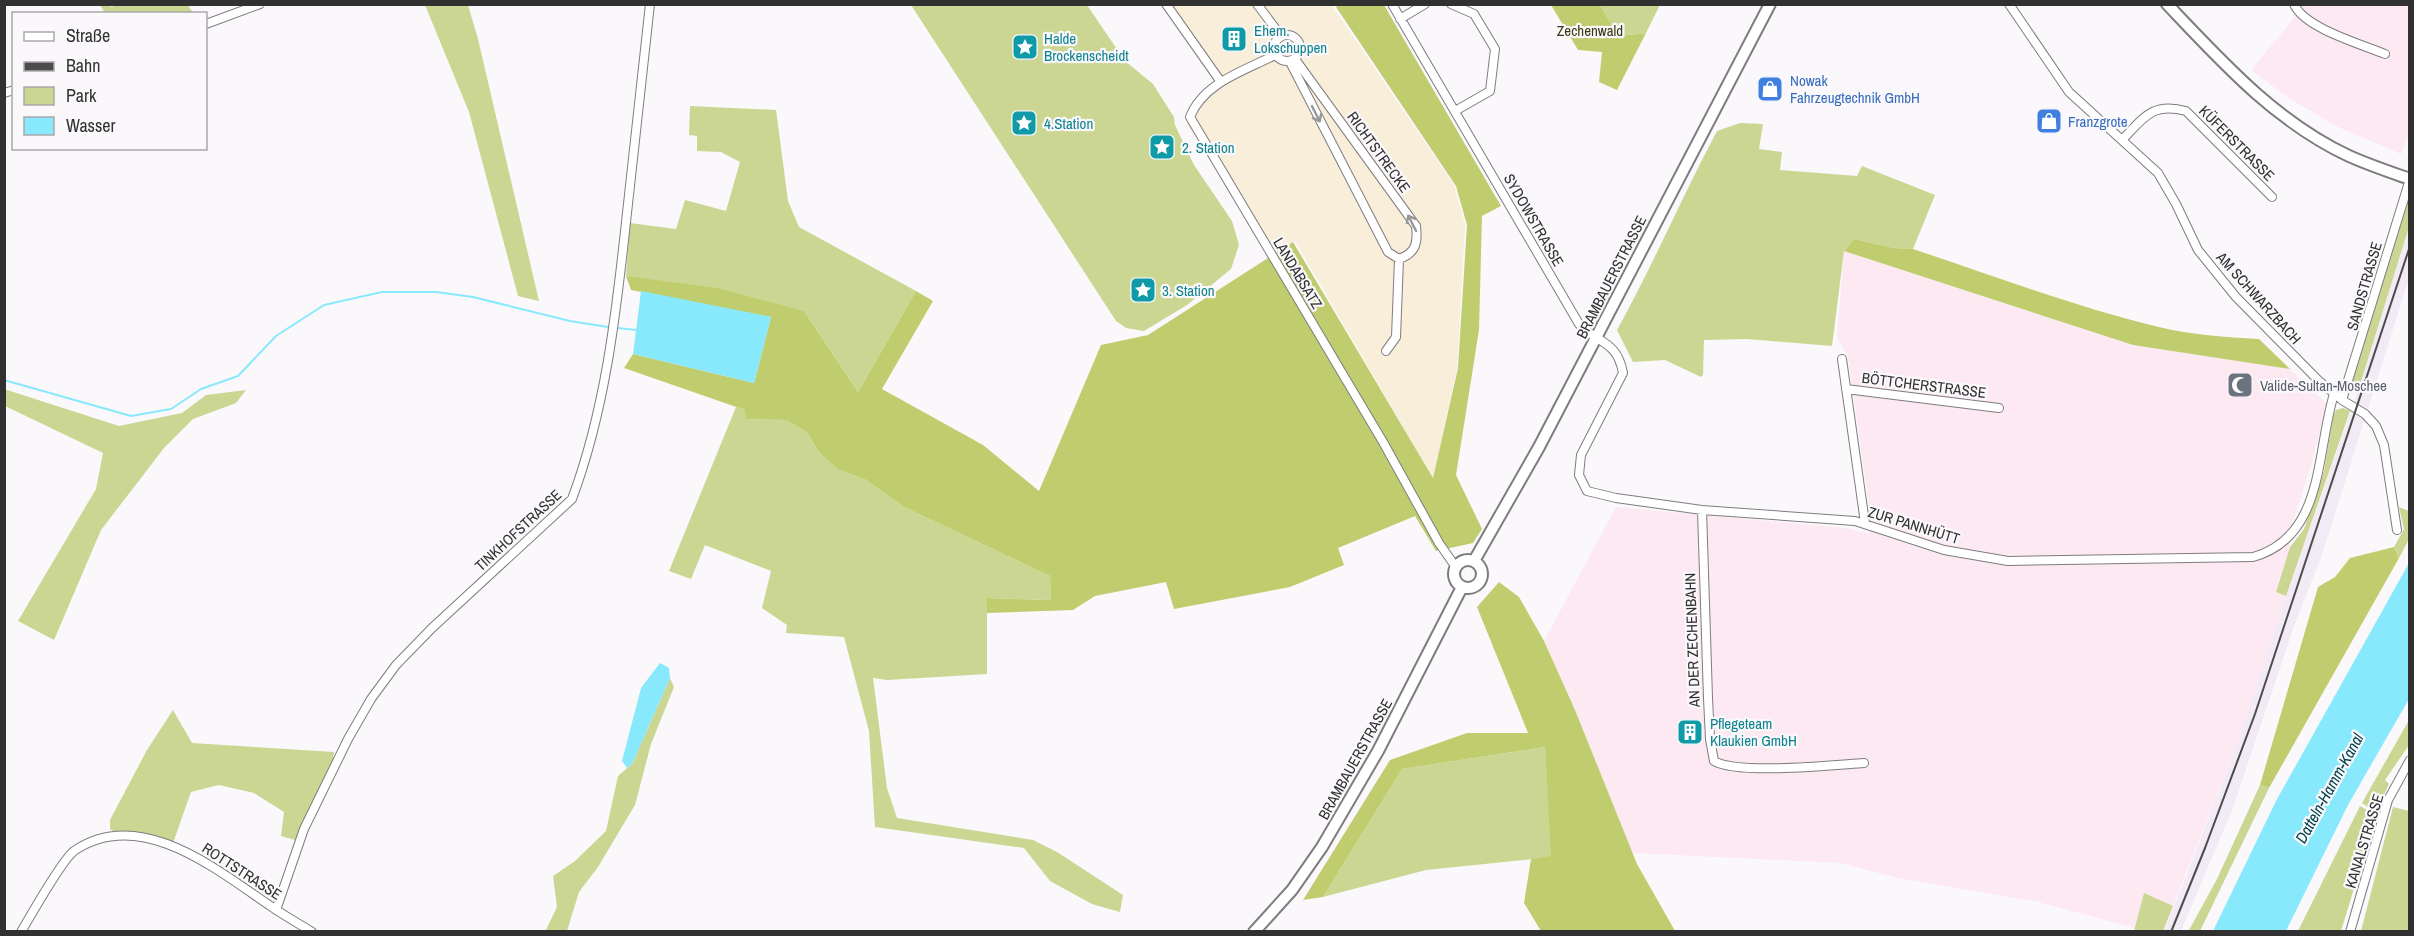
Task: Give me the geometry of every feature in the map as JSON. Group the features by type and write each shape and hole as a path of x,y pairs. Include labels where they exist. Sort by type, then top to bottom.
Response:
{"main road":[{"name":"BRAMBAUERSTRASSE","path":"1474,561 1597,337 1770,4"},
{"path":"2167,4 2230,71 2270,107 2349,156 2409,179"},
{"path":"1464,560 1474,561 1480,567 1481,579 1472,588 1462,587 1454,578 1455,566 1464,560"},
{"name":"BRAMBAUERSTRASSE","path":"1254,932 1292,890 1322,847 1378,752 1462,587"}],"street":[{"path":"207,24 260,4"},
{"name":"TINKHOFSTRASSE","path":"276,910 304,829 348,739 371,699 396,665 432,628 572,499 580,478 602,390 616,323 650,4"},
{"path":"1166,4 1221,82 1275,55 1274,45 1281,36"},
{"name":"RICHTSTRECKE","path":"1257,4 1281,36 1289,35 1298,41 1300,50 1292,60 1281,61 1275,55"},
{"name":"SYDOWSTRASSE","path":"1392,4 1579,324 1597,337"},
{"path":"1401,19 1425,4"},
{"path":"1451,4 1474,14 1495,49 1490,91 1455,111"},
{"name":"AM SCHWARZBACH","path":"2009,4 2069,92 2158,172 2198,250 2236,297 2318,380 2342,400 2365,414 2381,433 2397,530"},
{"path":"2294,4 2297,13 2310,23 2385,54"},
{"name":"RICHTSTRECKE","path":"1292,60 1416,226 1418,239 1410,255 1400,259 1388,252 1292,60"},
{"name":"LANDABSATZ","path":"1221,82 1196,102 1190,117 1194,127 1383,442 1439,543 1455,566"},
{"name":"KÜFERSTRASSE","path":"2123,139 2149,112 2169,106 2186,111 2272,197"},
{"name":"SANDSTRASSE","path":"2342,400 2409,179"},
{"path":"1386,351 1396,337 1400,259"},
{"name":"ZUR PANNHÜTT","path":"1597,337 1608,344 1620,358 1623,373 1581,455 1579,475 1587,491 1616,498 1702,510 1865,523 1944,550 2008,561 2253,557 2276,549 2296,531 2303,517 2318,476 2334,394"},
{"name":"BÖTTCHERSTRASSE","path":"1842,359 1865,523"},
{"name":"BÖTTCHERSTRASSE","path":"1846,389 1999,408"},
{"name":"AN DER ZECHENBAHN","path":"1702,510 1708,708 1714,761 1730,767 1778,768 1864,763"},
{"name":"KANALSTRASSE","path":"2350,932 2388,800 2409,760"},
{"name":"ROTTSTRASSE","path":"21,932 73,852 105,837 121,835 140,837 191,854 312,932"}],"shaded area":[{"path":"1162,5 1336,5 1333,7 1454,185 1465,224 1457,368 1433,478 1295,241 1272,253 1187,125 1193,100 1216,82"},
{"path":"2294,5 2409,5 2409,134 2401,154 2338,127 2287,97 2251,70 2294,18 2297,13"},
{"path":"2409,228 2409,278 2322,555 2294,626 2233,808 2181,931 2163,932 2238,742 2286,596 2359,388"},
{"path":"1844,251 2133,345 2290,369 2327,404 2292,526 2290,547 2276,592 2286,596 2238,742 2173,906 2144,893 2135,928 2038,902 1898,878 1840,863 1632,853 1575,710 1544,641 1616,507 1846,528 1869,534 1870,513 1848,356 1837,338"}],"green space":[{"path":"100,5 111,7 118,5 188,5 192,12 104,12"},
{"path":"425,5 468,5 539,301 518,296 469,112"},
{"path":"911,5 1087,5 1125,61 1153,84 1174,117 1175,125 1194,165 1232,221 1239,245 1231,269 1187,305 1144,331 1126,328 1116,321"},
{"path":"1339,5 1384,5 1501,206 1482,216 1479,330 1456,475 1482,529 1473,543 1436,551 1415,516 1338,548 1344,565 1290,587 1174,609 1166,582 1095,596 1073,610 987,613 987,598 1051,600 1050,576 904,507 866,480 837,469 818,451 807,432 786,420 746,419 745,410 624,368 633,354 754,383 771,317 631,290 626,276 717,288 804,311 858,392 916,291 933,301 882,389 983,445 1039,491 1101,345 1148,335 1293,242 1433,478 1458,368 1467,225 1456,186 1336,7"},
{"name":"Zechenwald","path":"1551,5 1600,5 1618,36 1646,33 1617,90 1599,82 1602,52 1578,50"},
{"path":"1600,5 1660,5 1646,33 1618,36"},
{"path":"690,106 776,110 788,201 799,227 916,291 858,392 804,311 626,276 630,223 676,229 685,200 726,211 740,162 721,152 697,151 697,136 689,135"},
{"path":"1740,123 1763,124 1759,149 1782,152 1780,170 1857,176 1862,166 1935,195 1913,249 1894,248 1854,239 1844,251 1832,346 1747,339 1704,340 1703,375 1701,377 1665,360 1633,362 1617,330 1717,131"},
{"path":"2409,195 2409,227 2359,388 2351,385"},
{"path":"1854,239 1894,248 1913,249 2066,301 2171,330 2259,339 2290,369 2133,345 1844,251"},
{"path":"4,389 119,426 182,413 206,395 246,390 236,403 193,419 164,448 101,530 54,640 18,621 96,489 103,453 5,406"},
{"path":"736,407 745,410 747,419 786,420 807,432 818,451 837,469 866,480 904,507 1050,576 1051,600 987,598 987,674 887,680 873,678 887,788 897,818 1033,840 1057,852 1123,895 1120,912 1092,904 1050,881 1024,848 875,827 869,731 844,637 786,633 787,625 762,608 771,571 705,545 691,579 669,571"},
{"path":"2343,408 2350,411 2286,596 2276,592 2290,547 2304,529 2324,471 2333,416 2336,410"},
{"path":"2399,507 2409,511 2409,539 2399,558 2394,547 2404,529"},
{"path":"2394,547 2399,558 2269,788 2260,785 2318,587 2335,577 2350,558"},
{"path":"1499,582 1519,597 1544,641 1575,710 1637,864 1675,931 1541,931 1524,903 1531,859 1551,856 1545,747 1402,769 1323,897 1303,900 1390,760 1467,733 1528,733 1477,607"},
{"path":"670,678 674,687 651,744 635,805 598,867 579,892 567,931 545,932 557,907 553,876 575,861 606,831 618,776 632,764"},
{"path":"173,710 192,743 334,752 333,761 295,840 281,836 284,812 254,793 219,785 191,792 173,843 139,833 114,832 110,829 110,820 147,750"},
{"path":"2409,720 2409,745 2385,780 2389,784 2381,801 2341,931 2298,931 2360,806 2367,810 2369,808 2362,803"},
{"path":"1545,747 1552,857 1426,870 1323,897 1402,769"},
{"path":"2260,785 2269,788 2200,931 2188,932 2217,879"},
{"path":"2393,807 2409,811 2409,931 2361,931"},
{"path":"2144,893 2173,906 2163,931 2134,931"}],"water":[{"path":"641,291 771,317 754,383 633,354"},
{"name":"Datteln-Hamm-Kanal","path":"2409,563 2409,699 2348,805 2286,931 2213,931 2276,801"},
{"path":"660,663 669,668 670,678 632,764 627,768 622,761 641,688"}],"waterway":[{"path":"4,380 131,416 171,409 201,389 238,376 276,336 324,305 382,292 436,292 473,297 570,321 608,327"},
{"path":"618,328 636,330"}],"railway":[{"path":"2171,932 2255,714 2410,246"}],"place":[{"name":"Ehem. Lokschuppen","path":"1234,39"},
{"name":"Halde Brockenscheidt","path":"1025,47"},
{"name":"Nowak Fahrzeugtechnik GmbH","path":"1770,89"},
{"name":"Franzgrote","path":"2049,121"},
{"name":"4.Station","path":"1024,123"},
{"name":"2. Station","path":"1162,147"},
{"name":"3. Station","path":"1143,290"},
{"name":"Valide-Sultan-Moschee","path":"2240,385"},
{"name":"Pflegeteam Klaukien GmbH","path":"1690,732"}]}
